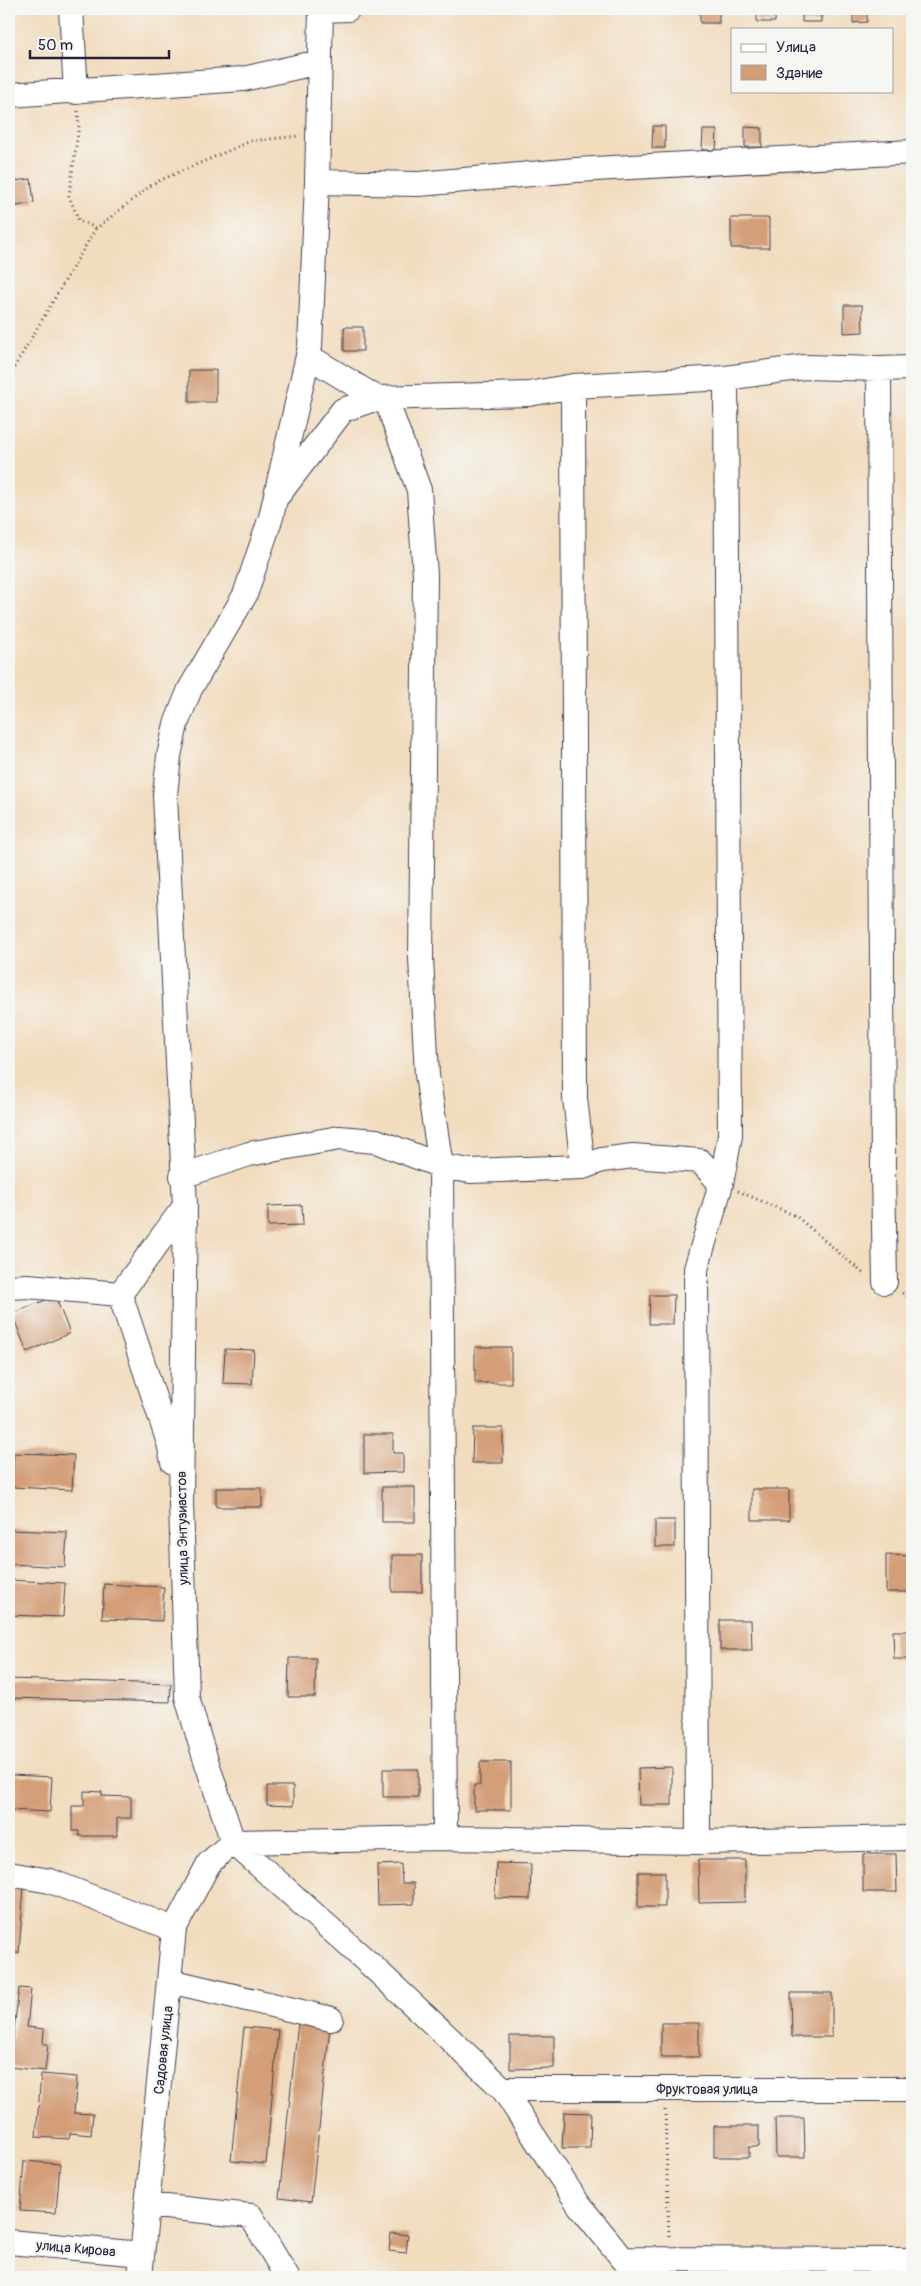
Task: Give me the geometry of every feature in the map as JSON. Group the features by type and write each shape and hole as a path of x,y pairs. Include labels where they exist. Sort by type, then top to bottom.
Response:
{"street":[{"path":"71,9 76,92"},
{"path":"321,10 348,9"},
{"name":"улица Энтузиастов","path":"233,1842 187,1697 181,1502 184,1206 165,795 176,724 190,689 245,595 271,516 308,356 317,182 321,10"},
{"path":"9,95 76,92 243,79 319,62"},
{"path":"317,182 419,184 576,170 912,152"},
{"path":"308,356 388,404 419,490 425,575 421,958 427,1075 441,1166 445,1838"},
{"path":"274,500 343,410 377,398 529,394 573,386 726,378 805,367 912,368"},
{"path":"879,369 885,1282"},
{"path":"698,1842 696,1269 721,1184 730,1136 726,378"},
{"path":"573,386 575,1098 583,1167"},
{"path":"182,1176 249,1154 338,1138 376,1141 441,1166 470,1171 583,1167 602,1160 632,1156 700,1161 721,1184"},
{"path":"120,1294 184,1206"},
{"path":"9,1291 28,1286 120,1294"},
{"path":"120,1294 169,1443 181,1502"},
{"path":"233,1842 445,1838 698,1842 912,1838"},
{"path":"233,1842 373,1967 503,2089 579,2205 623,2259 912,2260"},
{"name":"Садовая улица","path":"141,2266 174,1929 209,1863 233,1842"},
{"path":"9,1874 50,1881 174,1929"},
{"path":"170,1981 331,2019"},
{"name":"Фруктовая улица","path":"503,2089 912,2090"},
{"path":"147,2205 250,2216 287,2277"},
{"name":"улица Кирова","path":"9,2242 141,2266"}],"path":[{"path":"76,92 79,125 68,196 79,221 96,228"},
{"path":"9,376 96,228 154,183 251,141 317,134"},
{"path":"721,1184 796,1216 862,1273 885,1282 912,1299"},
{"path":"664,2089 670,2259"}],"building":[{"path":"700,9 719,9 719,23 700,23"},
{"path":"757,9 775,9 775,22 757,22"},
{"path":"802,9 821,9 821,22 802,22"},
{"path":"853,9 867,9 867,22 853,23"},
{"path":"653,126 665,126 665,148 652,148"},
{"path":"745,127 762,128 762,147 745,147"},
{"path":"703,130 717,130 716,150 702,150"},
{"path":"31,179 34,203 16,206 13,181"},
{"path":"731,218 769,218 769,248 731,248"},
{"path":"844,305 862,305 863,332 844,333"},
{"path":"344,327 363,327 363,351 344,351"},
{"path":"189,370 216,370 216,402 189,402"},
{"path":"302,1205 303,1225 268,1226 268,1206"},
{"path":"650,1295 674,1295 673,1324 649,1324"},
{"path":"55,1296 70,1333 27,1352 12,1314"},
{"path":"475,1347 511,1347 511,1383 475,1383"},
{"path":"225,1349 254,1350 252,1384 223,1383"},
{"path":"473,1428 503,1428 503,1463 472,1463"},
{"path":"364,1434 393,1434 393,1453 403,1453 403,1472 364,1473"},
{"path":"14,1453 74,1455 72,1490 12,1487"},
{"path":"382,1487 415,1487 415,1522 382,1522"},
{"path":"216,1488 262,1488 262,1507 216,1507"},
{"path":"752,1489 789,1489 789,1520 752,1520"},
{"path":"655,1520 675,1520 675,1547 655,1547"},
{"path":"9,1530 67,1532 65,1567 9,1564"},
{"path":"392,1555 422,1555 422,1592 392,1592"},
{"path":"886,1555 912,1556 912,1592 886,1592"},
{"path":"9,1580 65,1583 63,1617 9,1615"},
{"path":"104,1584 164,1587 162,1621 102,1619"},
{"path":"720,1620 751,1620 752,1650 720,1650"},
{"path":"893,1631 912,1631 912,1659 894,1659"},
{"path":"289,1658 316,1658 315,1697 288,1697"},
{"path":"9,1679 171,1684 170,1702 9,1698"},
{"path":"480,1762 511,1762 511,1810 474,1810 474,1785 480,1785"},
{"path":"672,1767 672,1805 639,1805 638,1768"},
{"path":"383,1769 418,1769 418,1797 383,1797"},
{"path":"11,1775 52,1777 50,1812 9,1810"},
{"path":"267,1786 293,1786 293,1806 267,1805"},
{"path":"84,1791 102,1792 102,1796 131,1797 131,1818 117,1818 117,1836 79,1836 79,1831 72,1831 72,1806 84,1806"},
{"path":"863,1854 896,1854 897,1892 863,1892"},
{"path":"698,1860 745,1860 745,1902 699,1903"},
{"path":"496,1863 531,1864 530,1899 495,1898"},
{"path":"401,1864 402,1883 414,1883 414,1904 378,1905 377,1865"},
{"path":"638,1872 665,1872 665,1907 638,1907"},
{"path":"9,1883 24,1885 19,1953 9,1953"},
{"path":"19,1988 31,1989 27,2027 44,2029 43,2044 48,2044 45,2071 9,2067 9,2037 13,2038"},
{"path":"791,1993 832,1993 832,2037 792,2037"},
{"path":"298,2023 330,2027 311,2202 279,2198"},
{"path":"661,2023 699,2023 699,2057 661,2057"},
{"path":"244,2027 278,2030 266,2164 231,2161"},
{"path":"510,2036 554,2036 554,2068 510,2069"},
{"path":"41,2074 77,2077 74,2113 93,2114 91,2135 70,2133 69,2139 36,2137"},
{"path":"564,2112 591,2113 590,2148 562,2148"},
{"path":"775,2118 804,2118 805,2157 776,2157"},
{"path":"714,2126 759,2126 759,2147 749,2147 749,2157 714,2157"},
{"path":"24,2161 60,2164 56,2213 20,2211"},
{"path":"391,2233 408,2235 406,2253 389,2251"}]}
